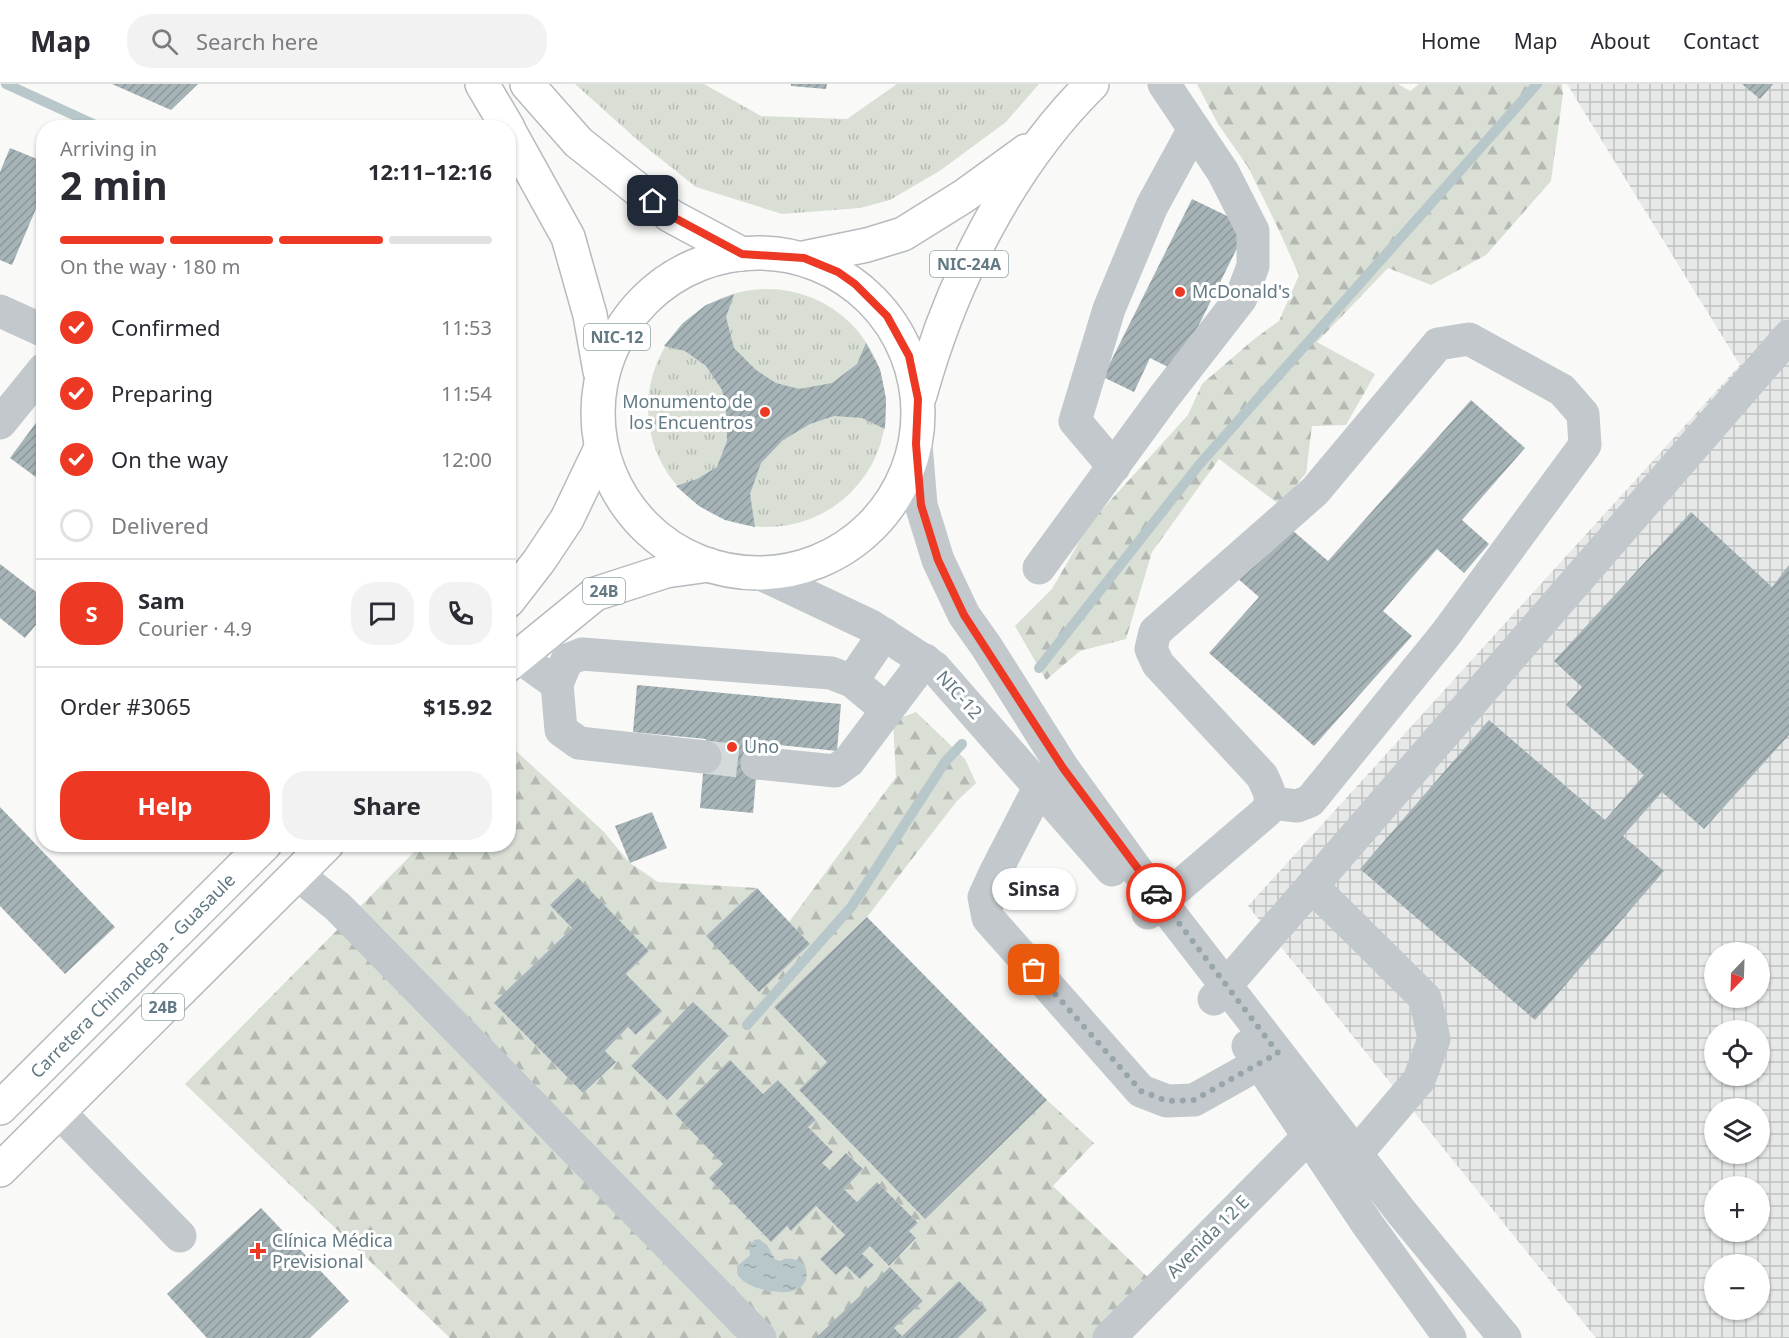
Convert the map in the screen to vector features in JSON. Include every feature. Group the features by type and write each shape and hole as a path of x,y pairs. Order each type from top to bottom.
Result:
{"highway":[{"name":"NIC-12","path":"482,84 503,120"},
{"name":"NIC-12","path":"527,84 578,142 671,216 742,254"},
{"name":"NIC-24A","path":"918,399 934,344 981,236 1042,140 1087,86"},
{"name":"NIC-24A","path":"804,258 867,245 903,234 964,196 1042,140"},
{"name":"NIC-12","path":"516,143 568,237 590,315 600,371 601,448 619,492 650,531 709,565 765,576 798,573 831,555 870,528 899,489 916,444 918,399 909,356 887,316 838,272 804,258 742,254 674,274 635,307 600,371"},
{"path":"516,591 567,519 601,448"},
{"name":"24B","path":"516,658 595,594 666,571 709,565"},
{"name":"Carretera Chinandega - Guasaule","path":"0,1108 257,852"},
{"name":"24B","path":"0,1170 319,852"}],"street":[{"path":"1039,568 1164,397 1241,298 1253,266 1253,231 1223,172 1164,84"},
{"path":"1114,467 1075,421 1109,309 1152,206 1194,129"},
{"path":"0,311 36,327"},
{"path":"1155,907 1267,811 1271,803 1271,795 1262,776 1158,664 1151,649 1155,632 1315,491 1438,344 1469,339 1562,390 1583,414 1585,446 1445,635 1310,801 1297,806 1271,803"},
{"path":"1220,992 1786,349"},
{"path":"0,423 36,379"},
{"path":"916,444 921,505 942,569 964,615 1052,777 1220,992 1318,1127 1450,1338"},
{"name":"NIC-12","path":"765,576 884,634 925,660 1052,777"},
{"path":"852,681 884,634"},
{"path":"705,757 579,743 561,730 557,684 567,660 582,654 831,673 852,681 887,710"},
{"path":"757,763 835,771 849,761 925,660"},
{"path":"516,662 557,684"},
{"path":"1052,777 984,897 987,918 1141,1091 1167,1101 1194,1100 1269,1059"},
{"path":"297,874 338,907 760,1338"},
{"path":"1313,887 1425,998 1434,1039 1419,1080 1356,1154"},
{"path":"59,1112 180,1236"},
{"path":"1318,1127 1356,1154 1505,1338"},
{"name":"Avenida 12 E","path":"1109,1338 1318,1127"}],"shaded area":[{"path":"1567,84 1789,84 1789,1338 1596,1338 1248,906 1740,365"}],"green space":[{"path":"575,84 704,84 761,116 847,119 897,84 1039,84 1006,122 941,170 890,200 860,208 782,214 696,187 642,144"},
{"path":"1197,84 1398,84 1410,91 1419,84 1562,84 1563,94 1551,181 1486,255 1431,285 1388,268 1317,342 1375,374 1346,425 1312,426 1306,473 1280,505 1219,459 1152,552 1126,639 1080,651 1046,680 1015,626 1052,589 1090,523 1188,415 1202,384 1279,321 1299,275 1248,167 1218,124"},
{"path":"767,289 790,291 813,298 833,309 851,324 866,342 877,362 884,385 886,408 884,431 877,454 866,474 851,492 833,507 813,518 790,525 767,527 744,525 721,518 701,507 683,492 668,474 657,454 650,431 648,408 650,385 657,362 668,342 683,324 701,309 721,298 744,291"},
{"path":"916,712 965,759 976,783 957,801 867,917 774,1007 827,1062 799,1090 925,1218 1047,1100 1094,1143 1053,1186 1162,1291 1115,1338 958,1338 987,1310 959,1281 902,1336 894,1328 923,1301 890,1268 816,1338 450,1338 185,1084 414,852 516,852 516,751 603,831 630,863 658,882 757,888 706,936 759,991 810,944 789,922 896,777 893,721","holes":["578,879 649,951 626,974 661,1011 637,1035 628,1027 605,1051 615,1062 583,1093 494,1003 572,928","693,1002 729,1037 667,1100 631,1066","730,1061 763,1094 778,1080 816,1120 808,1127 822,1163 830,1170 847,1153 863,1169 844,1189 857,1202 877,1182 918,1223 909,1231 916,1239 889,1266 870,1246 862,1254 874,1265 860,1279 846,1266 836,1275 820,1259 845,1235 816,1206 791,1230 787,1226 770,1241 709,1178 723,1164 675,1114","768,1246 775,1259 804,1283 790,1291 782,1292 756,1287 741,1279 737,1266 750,1255 750,1251"]}],"water":[{"path":"759,1239 768,1246 775,1259 780,1261 793,1259 805,1265 806,1278 801,1287 792,1291 766,1290 754,1287 738,1275 737,1266 750,1255 749,1247 754,1240"}],"building":[{"path":"112,84 198,84 171,110"},
{"path":"791,84 827,84 826,89 791,86"},
{"path":"1742,84 1773,84 1760,99"},
{"path":"10,148 36,159 36,209 12,265 0,260 0,172"},
{"name":"McDonald's","path":"1192,199 1248,226 1176,371 1150,358 1134,392 1103,377"},
{"path":"734,294 726,317 734,348 756,370 776,383 799,389 832,383 857,364 866,343 880,369 886,399 885,429 862,418 834,416 810,424 783,440 761,463 750,494 755,527 725,520 699,506 676,486 697,479 717,467 727,441 726,410 722,390 706,366 685,351 664,346 683,323 706,305"},
{"path":"1471,400 1525,448 1462,520 1489,544 1464,573 1437,549 1383,611 1412,636 1314,746 1209,653 1259,597 1236,577 1284,523 1328,561"},
{"path":"36,423 36,477 10,458"},
{"path":"1691,512 1772,587 1789,565 1789,735 1704,829 1662,792 1623,836 1664,871 1535,1020 1360,869 1489,720 1605,820 1644,775 1566,705 1582,687 1554,661"},
{"path":"0,564 36,592 36,625 25,638 0,618"},
{"name":"Uno","path":"637,685 841,704 837,751 759,743 753,813 700,808 706,739 633,732"},
{"path":"0,807 36,845 36,852 43,852 115,927 65,974 0,906"},
{"path":"652,812 667,848 630,863 615,826"},
{"path":"578,878 649,951 626,974 662,1011 636,1035 628,1027 605,1051 616,1062 583,1093 494,1003 572,928 550,905"},
{"path":"757,888 810,944 759,992 706,936"},
{"path":"867,917 1047,1100 925,1219 799,1090 827,1062 774,1007"},
{"path":"693,1002 729,1036 667,1100 631,1066"},
{"path":"730,1060 763,1094 778,1080 816,1120 808,1127 833,1152 822,1163 830,1170 846,1153 863,1169 844,1189 857,1202 877,1182 918,1223 909,1231 916,1238 889,1266 870,1246 862,1254 874,1265 860,1279 846,1266 836,1275 820,1259 845,1235 816,1206 791,1231 787,1226 771,1242 709,1178 723,1164 675,1114"},
{"name":"Clínica Médica Previsional","path":"261,1208 349,1301 310,1338 207,1338 167,1294"},
{"path":"890,1267 923,1301 894,1328 902,1336 959,1281 987,1310 958,1338 816,1338"}],"waterway":[{"path":"6,84 85,120"},
{"path":"1039,668 1199,465 1537,84"},
{"path":"747,1025 852,906 945,762 962,744"}],"tunnel":[{"path":"705,757 757,763"}],"way so far":[{"path":"1034,970 1141,1091 1167,1101 1194,1100 1278,1053 1156,893"}],"place":[{"name":"McDonald's","path":"1180,292"},
{"name":"Monumento de los Encuentros","path":"765,412"},
{"name":"Uno","path":"732,747"},
{"name":"Sinsa","path":"1034,970"},
{"name":"Clínica Médica Previsional","path":"258,1251"}],"route":[{"path":"653,201 671,216 742,254 804,258 838,272 855,284 887,316 909,356 918,399 916,444 921,505 938,560 964,615 1063,768 1141,876 1156,893"}]}
